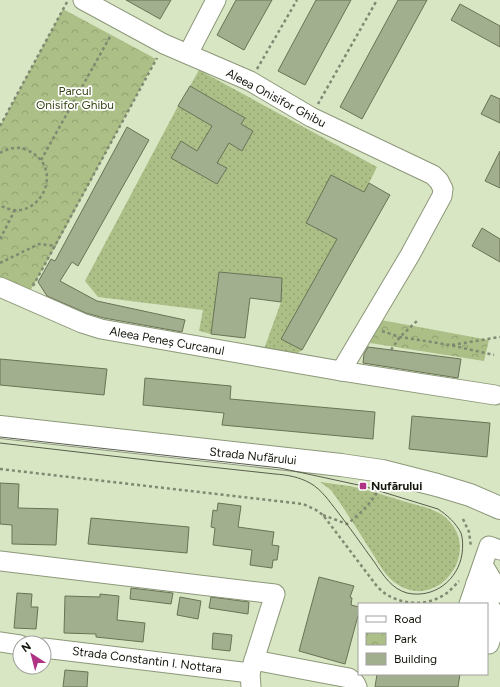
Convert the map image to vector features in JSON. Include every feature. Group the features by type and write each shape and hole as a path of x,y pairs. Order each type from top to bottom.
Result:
{"main road":[{"name":"Strada Nufărului","path":"0,427 341,465 382,471 437,484 470,495 500,508"}],"street":[{"name":"Aleea Onisifor Ghibu","path":"83,0 164,44 250,81 311,116 433,175 439,181 444,189 442,196 425,229 368,327"},
{"path":"188,54 216,0"},
{"name":"Aleea Peneș Curcanul","path":"0,287 82,323 101,329 341,371 496,395"},
{"path":"341,371 368,327"},
{"path":"475,603 470,594 483,565 489,546 500,550"},
{"path":"0,561 275,594 252,673"},
{"path":"483,565 500,593"},
{"path":"0,642 12,644"},
{"name":"Strada Constantin I. Nottara","path":"52,649 252,673 349,678 356,683 357,687"}],"path":[{"path":"0,126 69,0"},
{"path":"250,81 297,0"},
{"path":"311,116 377,0"},
{"path":"41,160 111,35"},
{"path":"26,298 56,246 164,44"},
{"path":"0,153 4,150 14,148 24,149 33,153 41,160 45,168 47,178 46,188 42,197 34,204 25,209 15,210 5,208 0,205"},
{"path":"0,239 15,210"},
{"path":"0,263 39,244 56,246"},
{"path":"391,350 400,337 419,319"},
{"path":"368,327 400,337 450,345 494,355"},
{"path":"450,345 500,337"},
{"path":"0,469 303,504 323,515 347,524 357,517 372,501 378,491"},
{"path":"323,515 376,585 386,594 398,600 411,603"},
{"path":"463,519 469,532 471,549"},
{"path":"420,603 435,600 447,593 470,594"}],"green space":[{"name":"Parcul Onisifor Ghibu","path":"63,9 156,59 56,246 26,298 0,287 0,126"},
{"path":"199,70 377,167 282,339 302,350 294,356 263,352 281,302 282,278 220,272 211,334 199,331 203,310 98,297 85,281 178,106 212,126 197,151 181,142 172,158 217,184 227,168 217,163 229,143 242,151 253,131 241,124 245,118 190,86"},
{"path":"381,320 489,340 484,361 370,343"},
{"path":"320,482 365,490 436,511 441,514 456,530 460,545 458,559 452,572 442,583 430,589 415,591 395,583 382,569 331,490"}],"building":[{"path":"126,0 171,0 160,19"},
{"path":"236,0 272,0 244,50 217,35"},
{"path":"316,0 351,0 305,85 278,71"},
{"path":"398,0 427,0 362,119 340,107"},
{"path":"460,4 500,26 500,47 451,20"},
{"path":"190,86 245,118 241,124 253,131 242,151 229,143 217,163 227,168 217,184 171,158 181,141 197,151 212,126 178,106"},
{"path":"491,95 500,99 500,123 481,114"},
{"path":"127,127 149,140 78,266 72,262 60,281 97,301 185,320 182,332 104,318 86,313 47,296 38,282 51,259 55,261"},
{"path":"500,151 500,188 485,181"},
{"path":"331,175 364,192 369,183 390,195 302,350 281,339 337,239 306,223"},
{"path":"482,228 500,239 500,262 472,246"},
{"path":"219,272 282,278 281,302 250,298 245,338 211,334"},
{"path":"368,347 461,359 458,378 363,363 364,354"},
{"path":"0,359 107,369 104,395 0,385"},
{"path":"145,378 231,386 230,399 375,412 373,439 222,425 224,413 143,405"},
{"path":"412,416 490,423 487,457 409,449"},
{"path":"0,483 19,484 18,508 58,509 56,545 12,544 12,525 0,524"},
{"path":"218,503 241,506 238,527 274,532 272,545 279,546 277,560 273,560 272,568 250,565 252,550 213,545 215,528 211,527 213,510 217,511"},
{"path":"91,518 189,527 187,553 88,544"},
{"path":"319,577 354,586 350,597 352,598 351,605 358,607 358,616 345,664 299,651"},
{"path":"131,588 173,593 171,604 130,599"},
{"path":"17,593 32,594 31,607 38,607 36,629 14,628"},
{"path":"100,594 119,596 117,620 145,623 143,642 96,637 96,634 64,633 65,596 100,597"},
{"path":"180,597 201,601 198,619 177,615"},
{"path":"211,597 249,602 248,614 209,608"},
{"path":"213,633 232,635 230,651 212,649"},
{"path":"65,670 88,672 87,687 63,687"},
{"path":"377,675 460,675 458,687 375,687"}],"tram line":[{"path":"0,437 280,468 363,486 438,509 445,514 457,526 461,533 463,543 460,563 456,572 443,586 426,593 407,593 392,585 385,577 322,492 302,479 280,474 0,443"}],"place":[{"name":"Nufărului","path":"363,486"}]}
